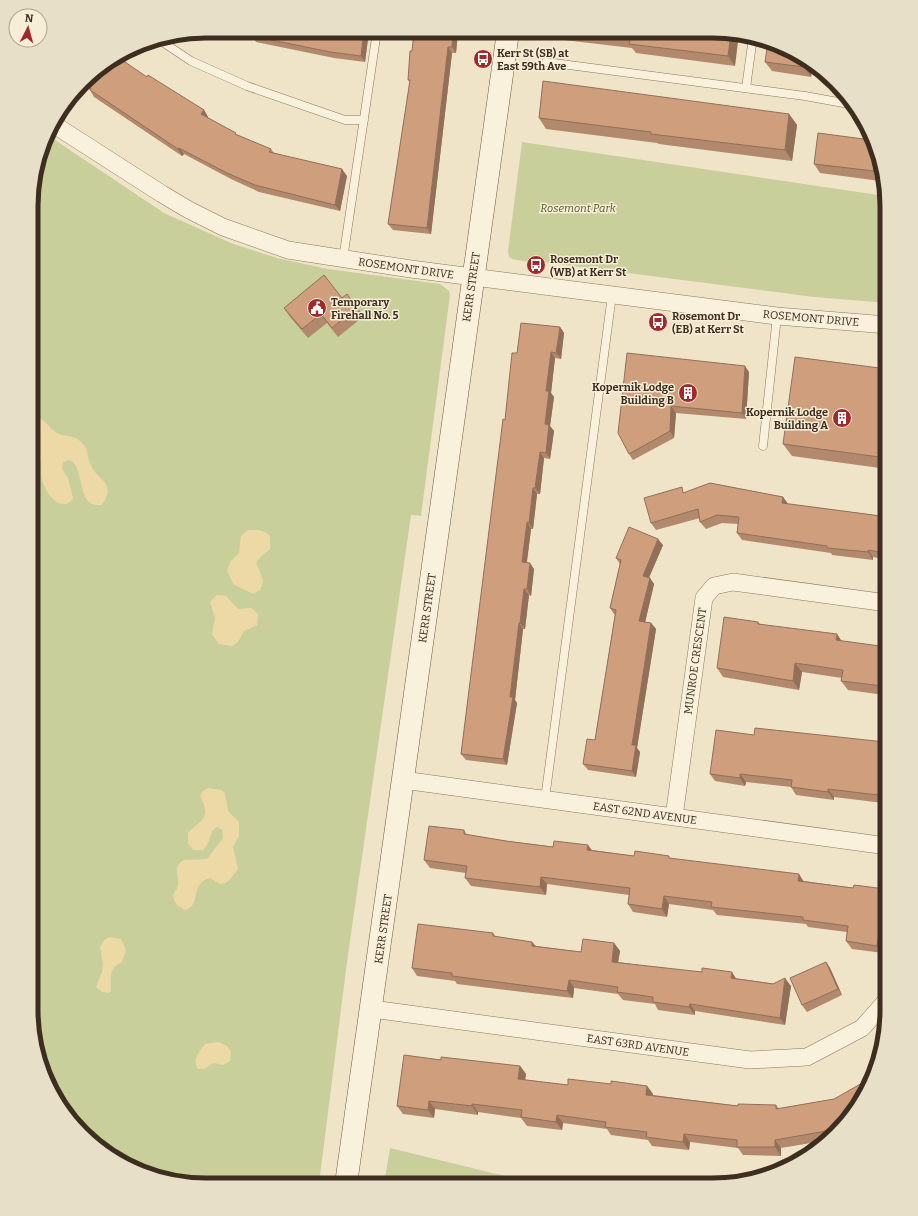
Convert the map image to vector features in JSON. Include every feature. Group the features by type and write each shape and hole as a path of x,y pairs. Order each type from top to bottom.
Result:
{"street":[{"name":"KERR STREET","path":"347,1178 372,1009 507,38"},
{"name":"ROSEMONT DRIVE","path":"58,127 162,194 223,227 288,250 473,277 777,316 880,325"},
{"name":"MUNROE CRESCENT","path":"674,817 704,598 714,586 733,582 880,602"},
{"name":"EAST 62ND AVENUE","path":"403,780 880,845"},
{"name":"EAST 63RD AVENUE","path":"372,1009 750,1060 807,1057 862,1028 880,1008"}],"lane":[{"path":"343,259 376,38"},
{"path":"746,88 752,43"},
{"path":"165,44 191,62 247,86 345,120 364,120"},
{"path":"546,62 805,96 844,103"},
{"path":"545,799 612,294"},
{"path":"763,446 777,316"}],"green space":[{"path":"52,138 164,213 231,243 277,258 328,269 440,284 449,291 450,295 421,516 411,515 347,962 320,1178 195,1178 174,1175 152,1169 132,1161 113,1150 87,1129 66,1103 55,1084 47,1064 41,1042 38,1021 38,195 41,174"},
{"name":"Rosemont Park","path":"522,142 880,195 880,302 814,297 542,262 541,264 512,259 509,257 508,251"},
{"path":"390,1148 513,1178 385,1178"}],"sand":[{"path":"38,419 45,422 57,433 78,439 83,444 87,450 93,469 107,486 108,491 102,505 94,505 88,501 84,495 75,464 70,460 63,462 62,469 68,478 73,498 66,504 59,503 51,497 45,488 41,474 41,461 38,457"},
{"path":"248,530 259,530 270,536 270,549 257,562 263,582 260,590 253,594 233,584 227,570 231,561 239,553 241,536"},
{"path":"217,595 226,596 238,609 252,608 258,614 257,625 244,631 238,642 232,646 219,644 212,634 215,618 210,602"},
{"path":"208,788 221,790 225,793 228,811 239,822 239,836 233,847 238,869 227,882 221,884 210,878 204,881 197,889 193,904 190,908 185,910 177,904 174,897 178,885 178,865 184,860 207,859 223,838 222,830 217,827 214,829 206,847 203,850 193,850 188,843 188,833 204,817 205,809 200,796 203,791"},
{"path":"109,937 121,939 126,950 122,962 112,970 111,991 109,993 102,992 96,987 102,972 103,964 100,947 104,940"},
{"path":"218,1042 227,1046 231,1051 230,1061 223,1065 214,1063 204,1069 198,1069 196,1059 205,1044"}],"building":[{"path":"262,38 363,38 361,56 330,52"},
{"path":"413,38 453,38 452,47 448,47 427,228 388,224 410,80 408,80 410,51 412,51"},
{"path":"615,38 730,39 728,56 629,44 630,40"},
{"path":"767,47 786,55 804,66 804,67 765,62"},
{"path":"123,61 147,77 148,75 204,110 201,114 236,133 235,134 271,149 269,152 342,169 335,205 255,185 227,173 179,148 178,149 90,90 91,88 88,86 113,66"},
{"path":"543,81 789,114 785,150 651,134 651,132 539,118"},
{"path":"818,133 866,139 874,165 874,171 814,164"},
{"path":"324,275 342,298 347,294 357,307 332,328 321,314 302,329 284,308"},
{"path":"521,323 560,327 556,353 551,352 546,391 549,391 545,424 549,425 546,453 540,452 535,488 533,488 529,523 527,522 522,562 530,563 527,589 524,589 519,623 510,697 513,697 503,759 461,754 503,419 505,420 512,353 517,353"},
{"name":"Kopernik Lodge Building B","path":"627,353 745,366 742,413 671,406 670,431 629,454 618,433"},
{"name":"Kopernik Lodge Building A","path":"795,357 880,368 880,457 783,444"},
{"path":"710,483 783,497 782,503 880,516 880,552 827,548 827,546 737,533 739,517 717,515 700,522 698,509 651,523 644,498 682,487 683,493"},
{"path":"629,527 658,539 643,576 650,578 639,621 651,623 632,745 636,745 632,771 583,764 587,739 595,740 616,610 610,608 621,560 616,558"},
{"path":"724,617 758,622 758,624 837,634 836,640 880,646 880,686 841,681 843,670 795,663 793,681 717,668"},
{"path":"755,728 880,741 880,793 878,793 878,795 828,789 828,792 791,787 792,780 740,774 740,778 710,774 716,730 754,735"},
{"path":"429,826 464,830 464,834 506,841 553,847 554,841 588,845 587,850 634,856 635,851 669,856 669,858 799,874 798,881 853,888 854,885 880,888 880,925 877,946 846,941 848,926 803,920 803,917 711,907 712,902 664,896 662,909 628,904 630,888 541,877 540,887 465,878 467,866 424,860"},
{"path":"418,924 493,933 493,936 532,942 532,946 581,952 583,939 614,943 612,962 702,972 702,968 732,972 731,978 773,984 785,978 780,1018 690,1004 689,1007 653,1002 653,997 617,992 618,987 569,980 567,991 452,976 452,973 412,968"},
{"path":"826,962 838,989 802,1005 790,978"},
{"path":"404,1055 441,1060 441,1057 520,1066 518,1079 568,1085 568,1079 611,1084 611,1081 647,1086 646,1095 738,1106 738,1104 776,1105 776,1109 834,1099 864,1082 852,1103 829,1131 775,1140 775,1147 737,1147 737,1140 684,1134 683,1142 646,1137 647,1132 605,1127 606,1122 557,1115 556,1122 521,1117 522,1110 472,1104 472,1106 429,1101 428,1110 397,1106"}],"place":[{"name":"Kerr St (SB) at East 59th Ave","path":"483,59"},
{"name":"Rosemont Dr (WB) at Kerr St","path":"536,265"},
{"name":"Temporary Firehall No. 5","path":"317,308"},
{"name":"Rosemont Dr (EB) at Kerr St","path":"658,322"},
{"name":"Kopernik Lodge Building B","path":"688,393"},
{"name":"Kopernik Lodge Building A","path":"842,418"}]}
